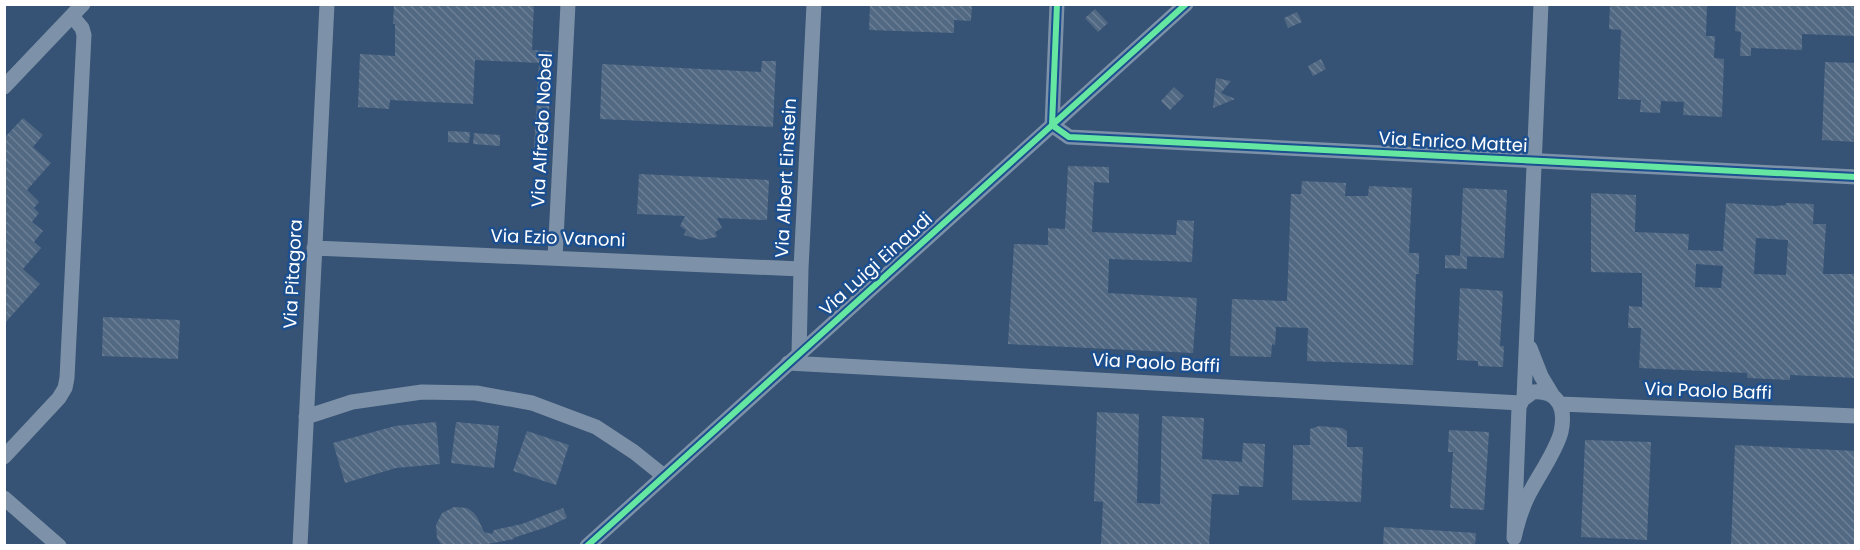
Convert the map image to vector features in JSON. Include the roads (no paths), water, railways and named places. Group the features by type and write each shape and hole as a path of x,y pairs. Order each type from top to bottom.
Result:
{"street":[{"path":"4,87 83,4"},
{"name":"Via Pitagora","path":"300,546 327,4"},
{"name":"Via Alfredo Nobel","path":"555,258 568,4"},
{"name":"Via Albert Einstein","path":"794,358 801,269 814,4"},
{"path":"1052,125 1057,4"},
{"name":"Via Luigi Einaudi","path":"587,546 1186,4"},
{"path":"1513,542 1519,407 1523,400 1541,4"},
{"path":"4,457 59,398 65,388 67,378 84,35 82,28 72,16"},
{"name":"Via Enrico Mattei","path":"1052,125 1069,137 1856,177"},
{"name":"Via Ezio Vanoni","path":"314,248 801,269"},
{"path":"1513,542 1527,498 1561,431 1556,400 1533,360 1526,333"},
{"name":"Via Paolo Baffi","path":"794,358 1523,400 1527,395 1538,392 1556,400 1856,416"},
{"path":"306,417 352,402 422,392 476,393 532,403 596,427 634,452 664,476"},
{"path":"4,498 59,546"}]}
